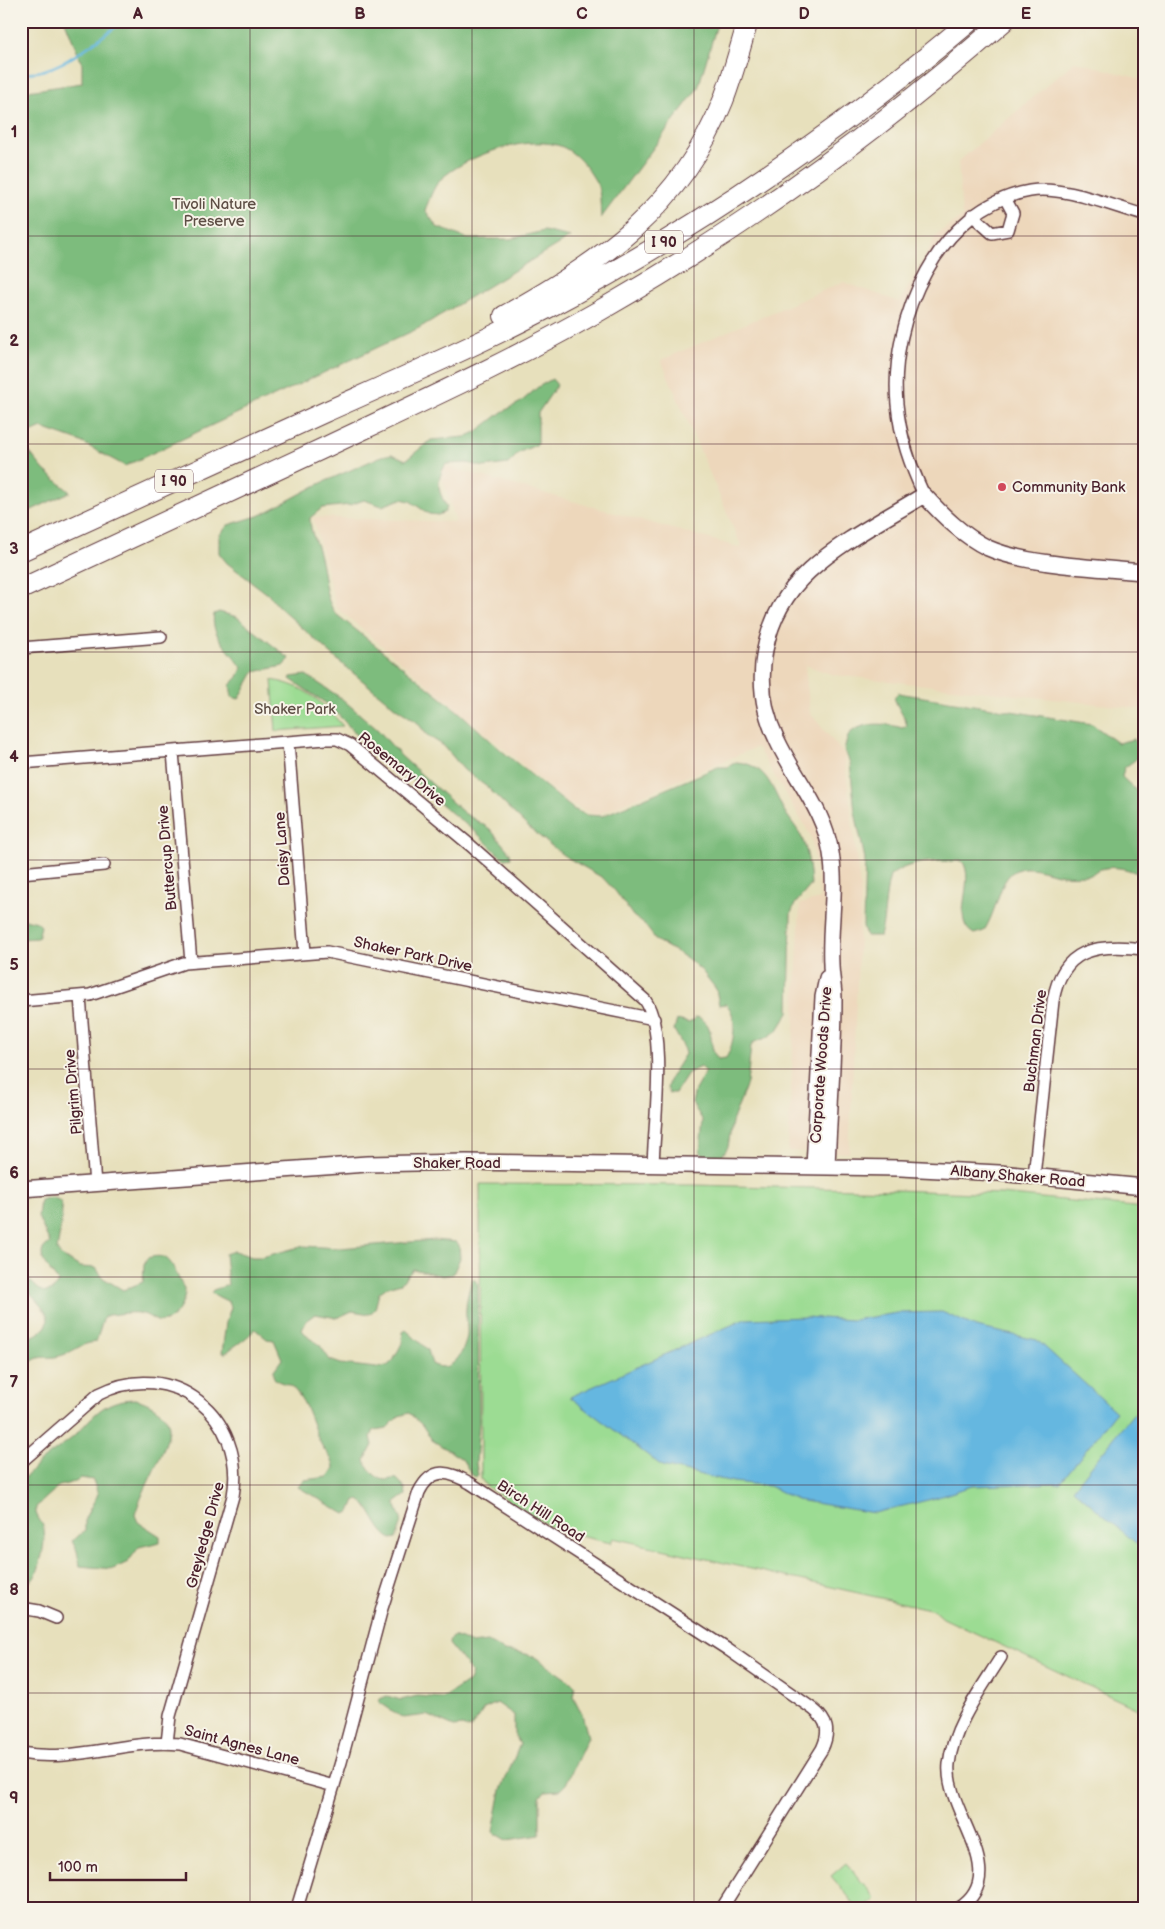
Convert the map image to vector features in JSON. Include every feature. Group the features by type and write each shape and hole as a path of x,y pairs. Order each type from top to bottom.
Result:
{"highway":[{"path":"326,412 546,292 607,252 644,220 676,185 703,144 723,101 748,21"},
{"name":"I 90","path":"21,551 412,374 518,323 586,287 672,237 755,184 826,134 912,69 970,21"},
{"name":"I 90","path":"21,589 426,401 556,334 634,290 718,238 808,178 888,118 1004,21"},
{"path":"888,118 979,54 1020,21"}],"main road":[{"path":"924,495 953,526 990,548 1029,558 1144,572"},
{"name":"Corporate Woods Drive","path":"821,1167 823,997 830,964 833,878 829,842 816,806 778,742 767,716 762,682 764,651 776,616 790,592 803,577 827,557 924,495"},
{"name":"Shaker Road","path":"21,1189 382,1163 504,1162 653,1166 893,1168"},
{"name":"Albany Shaker Road","path":"893,1168 1034,1176 1144,1188"}],"street":[{"path":"924,495 912,469 900,431 896,402 902,338 911,304 922,278 945,243 972,215 1006,198 1029,191 1053,190 1144,216"},
{"path":"972,215 981,226 992,233 1008,230 1013,213 1006,198"},
{"path":"21,648 161,637"},
{"name":"Rosemary Drive","path":"21,763 333,739 353,747 470,845 635,990 648,1004 654,1019"},
{"name":"Daisy Lane","path":"288,742 305,953"},
{"name":"Buttercup Drive","path":"173,752 191,962"},
{"path":"21,873 104,865"},
{"name":"Buchman Drive","path":"1034,1176 1053,1001 1060,976 1074,958 1089,950 1116,946 1144,949"},
{"name":"Shaker Park Drive","path":"21,1001 80,997 170,966 191,962 305,953 341,954 654,1019"},
{"name":"Pilgrim Drive","path":"80,997 95,1184"},
{"path":"653,1166 658,1041 654,1019"},
{"name":"Greyledge Drive","path":"21,1462 99,1394 132,1383 160,1385 186,1393 208,1408 225,1431 235,1469 232,1496 170,1716 167,1743"},
{"name":"Birch Hill Road","path":"297,1908 334,1786 382,1608 419,1492 425,1482 432,1476 451,1474 470,1483 727,1649 807,1704 824,1720 827,1734 822,1749 722,1908"},
{"path":"21,1608 39,1611 56,1618"},
{"path":"977,1906 974,1894 979,1877 980,1862 952,1794 949,1762 954,1742 967,1714 1000,1657"},
{"name":"Saint Agnes Lane","path":"21,1753 71,1756 167,1743 212,1751 334,1786"},
{"path":"959,1908 974,1894"}],"shaded area":[{"path":"1075,61 1144,80 1144,709 834,675 805,665 810,713 844,754 861,895 849,1153 788,1151 800,904 820,899 811,836 757,747 596,815 568,803 336,607 313,517 456,522 438,464 742,548 661,360 843,282 900,302 937,234 962,217 958,162"}],"green space":[{"name":"Tivoli Nature Preserve","path":"65,21 718,21 698,88 601,218 600,196 597,184 581,161 564,147 543,143 528,143 495,150 464,163 440,180 431,194 425,210 437,227 468,239 510,239 544,231 570,237 419,328 125,466 79,441 42,428 21,437 21,92 82,83 82,64"},
{"path":"552,379 557,385 538,413 538,444 520,452 508,464 484,467 467,463 446,464 439,481 440,491 447,507 445,512 438,515 429,514 410,501 401,499 382,506 364,500 350,505 322,508 310,518 311,528 320,557 329,601 336,614 459,712 502,751 573,809 586,815 602,816 718,767 728,767 736,762 754,767 766,777 784,811 799,832 808,860 811,885 795,904 791,913 789,1012 778,1030 766,1038 754,1042 751,1046 747,1083 732,1122 728,1147 720,1159 705,1158 700,1151 703,1121 692,1103 695,1090 706,1071 700,1067 688,1073 675,1093 670,1093 667,1088 670,1078 685,1054 683,1046 674,1030 677,1020 689,1023 697,1017 703,1020 710,1030 713,1048 718,1059 726,1058 731,1046 734,1031 733,1016 726,1004 719,1005 716,989 702,971 687,958 657,941 644,924 633,916 616,892 603,878 563,855 528,827 487,787 464,770 444,746 427,735 417,722 396,708 341,663 278,606 269,595 227,563 219,553 219,536 228,525 261,515 317,485 382,456 392,454 406,460 431,440 465,437 476,432 502,412 521,402 538,387"},
{"path":"21,442 44,470 70,492 21,515"},
{"path":"219,612 237,617 290,659 283,666 254,672 239,699 232,697 230,685 238,677 242,668 218,637 213,622 214,614"},
{"path":"306,675 341,698 378,730 401,756 464,813 490,829 510,853 511,858 505,859 496,852 479,835 428,794 402,769 357,735 330,706 290,679 291,677"},
{"name":"Shaker Park","path":"272,680 294,686 312,696 343,726 276,731"},
{"path":"898,693 1092,724 1118,743 1134,739 1141,751 1135,760 1124,768 1122,777 1144,798 1144,877 1132,871 1117,868 1103,869 1091,875 1063,875 1028,868 1014,871 1007,877 1002,887 984,931 974,934 967,928 964,920 963,910 967,879 966,869 962,861 915,864 890,876 880,936 866,936 863,926 865,859 855,812 850,763 844,749 849,734 861,727 875,724 902,728 907,726 894,697"},
{"path":"21,918 37,922 41,926 38,938 21,939"},
{"path":"480,1184 694,1185 896,1190 1001,1194 1144,1208 1144,1712 943,1618 934,1610 613,1538 611,1543 557,1531 486,1486 481,1479"},
{"path":"51,1197 59,1200 62,1210 57,1250 60,1255 80,1267 96,1268 103,1278 123,1290 143,1282 144,1265 147,1258 165,1258 172,1264 185,1290 185,1296 173,1317 165,1321 162,1322 139,1313 108,1315 104,1317 96,1342 85,1344 56,1357 39,1358 21,1370 21,1339 40,1332 47,1325 48,1320 43,1308 27,1290 26,1283 31,1282 41,1291 47,1292 54,1289 58,1282 42,1257 44,1248 50,1243 38,1217 40,1200"},
{"path":"434,1240 456,1242 459,1245 460,1258 453,1274 443,1276 413,1269 401,1283 387,1287 379,1293 375,1309 370,1314 352,1311 337,1318 315,1314 307,1320 302,1330 309,1338 319,1344 330,1360 341,1364 376,1368 387,1366 393,1361 402,1343 403,1332 406,1330 428,1350 432,1364 444,1367 454,1362 462,1352 467,1336 466,1302 471,1282 473,1279 478,1283 479,1422 476,1463 478,1476 472,1475 462,1459 432,1440 422,1425 409,1413 399,1416 387,1428 374,1430 371,1437 373,1445 365,1460 368,1466 378,1478 385,1480 397,1479 405,1488 406,1495 395,1503 401,1523 396,1538 392,1539 381,1530 365,1504 360,1501 355,1500 350,1512 345,1514 298,1487 304,1480 328,1477 334,1468 333,1461 321,1444 299,1395 292,1387 274,1378 274,1370 282,1359 274,1340 267,1339 255,1329 226,1353 222,1353 226,1322 231,1307 229,1302 211,1293 213,1290 228,1285 225,1254 234,1251 252,1257 262,1257 303,1246 340,1248"},
{"path":"135,1399 151,1405 161,1413 165,1417 169,1428 165,1446 135,1515 138,1522 160,1536 160,1542 139,1547 128,1562 113,1569 80,1566 77,1551 72,1541 85,1531 85,1518 98,1494 93,1480 81,1478 59,1486 36,1507 37,1516 44,1529 42,1557 37,1572 31,1581 21,1578 21,1479 72,1438 106,1406 123,1400"},
{"path":"454,1636 472,1644 488,1642 504,1651 535,1657 575,1685 573,1696 582,1714 588,1737 566,1784 560,1790 545,1791 540,1797 540,1835 507,1840 493,1832 501,1790 520,1744 514,1734 514,1715 497,1703 484,1709 470,1729 462,1726 454,1727 427,1715 403,1718 379,1702 380,1699 387,1696 401,1700 417,1696 443,1698 469,1681 472,1673 449,1644 450,1639"},
{"path":"846,1863 876,1899 865,1908 858,1908 831,1876"}],"water":[{"path":"942,1312 976,1327 1037,1340 1116,1412 1060,1483 972,1486 932,1499 874,1513 797,1500 769,1486 733,1482 662,1466 570,1397 745,1319 805,1317 853,1320 897,1313"},
{"path":"1133,1414 1144,1417 1144,1550 1073,1489"}],"waterway":[{"path":"21,74 36,72 64,62 125,21"}],"place":[{"name":"Community Bank","path":"1002,487"}]}
